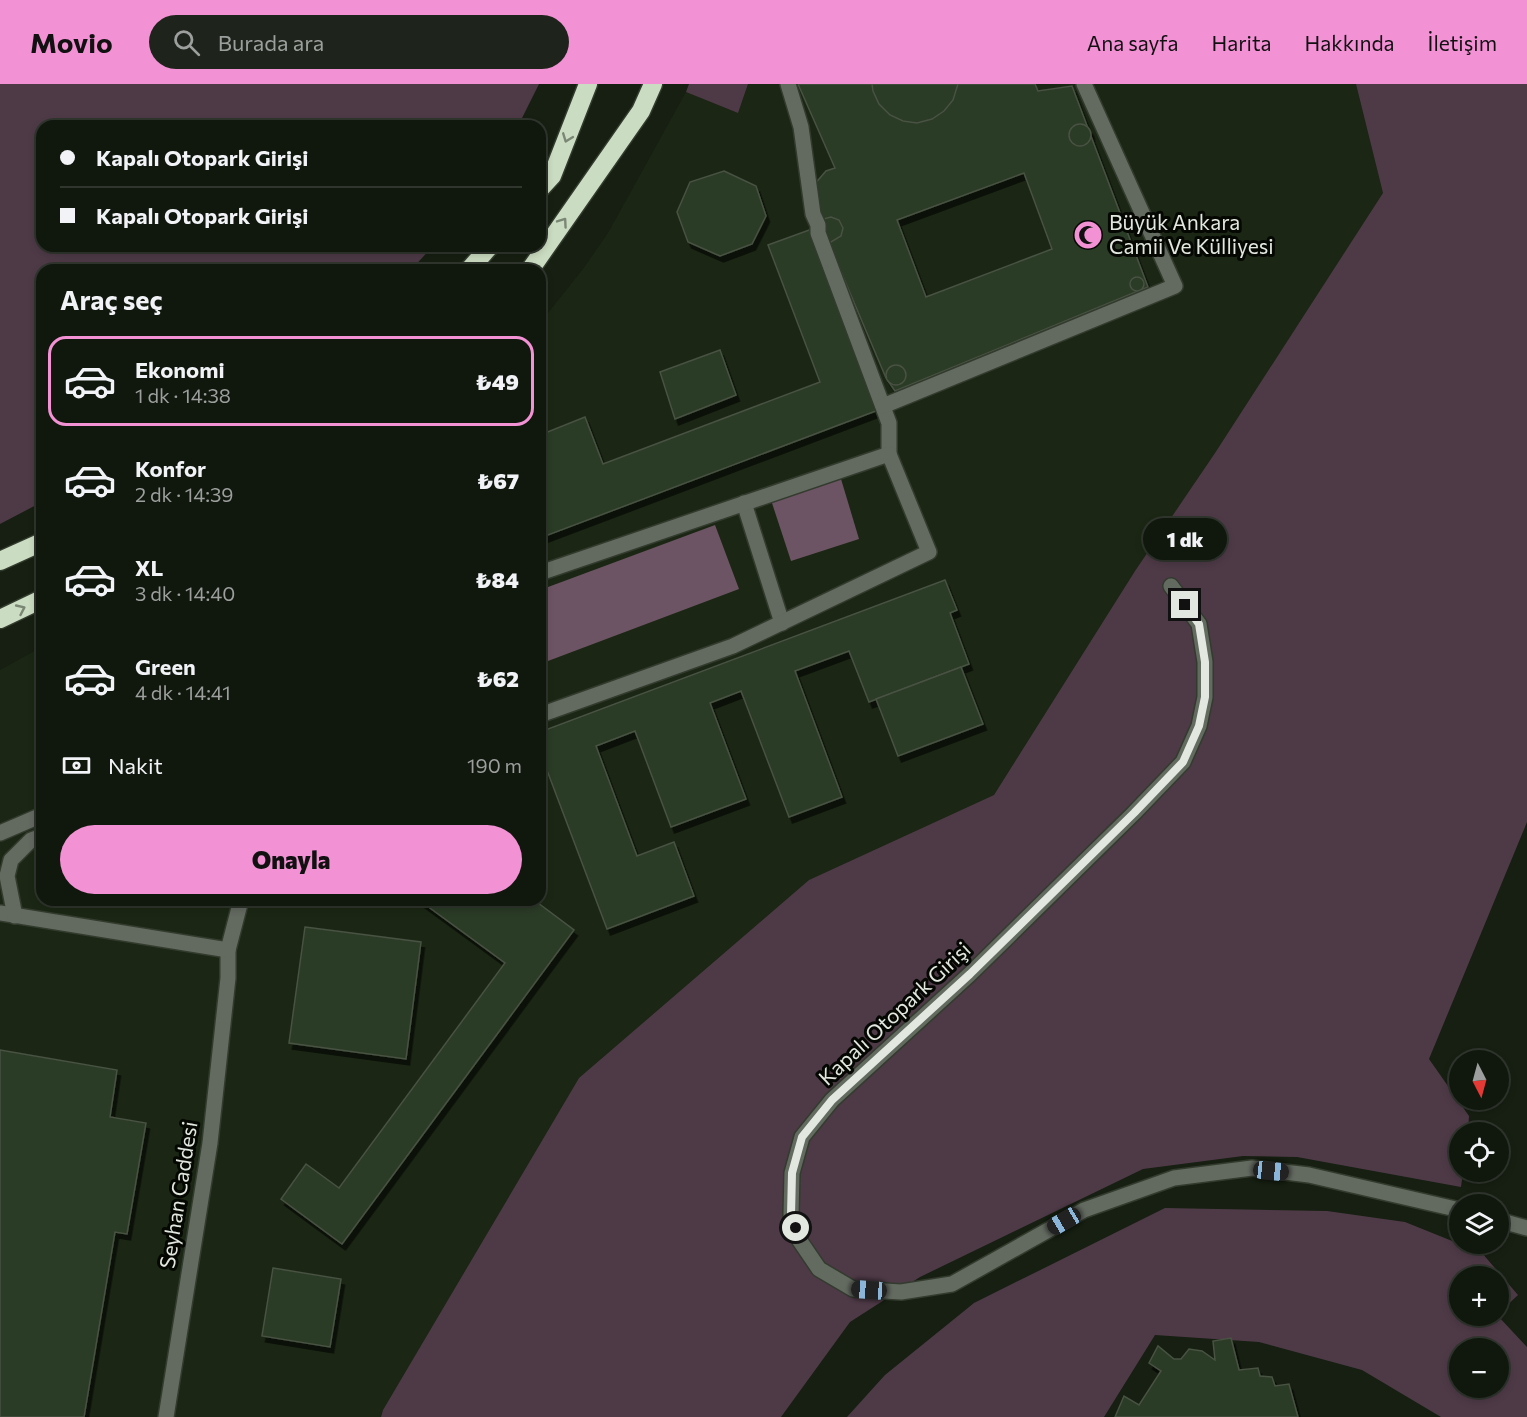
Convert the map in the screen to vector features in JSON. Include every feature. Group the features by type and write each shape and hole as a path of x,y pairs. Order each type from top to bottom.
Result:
{"highway":[{"path":"546,182 552,176 588,84"},
{"path":"546,247 641,111 653,84"},
{"path":"474,264 485,252"},
{"path":"0,561 36,545"},
{"path":"0,619 36,602"}],"street":[{"path":"546,713 733,646 929,552 889,454 889,423 818,233 818,225 813,214 801,127 788,84"},
{"path":"883,406 1175,286 1084,84"},
{"path":"546,571 889,454"},
{"path":"744,503 782,623"},
{"name":"Kapalı Otopark Girişi","path":"1171,586 1199,624 1205,662 1205,697 1199,726 1183,762 970,974 832,1100 802,1137 792,1173 791,1215 800,1241 819,1269 853,1289 901,1292 952,1284 1084,1210 1174,1178 1252,1168 1309,1175 1449,1207"},
{"path":"0,833 36,818"},
{"path":"36,838 10,860 7,876 7,914 228,950"},
{"name":"Seyhan Caddesi","path":"166,1417 210,1143 228,978 228,950 239,906"},
{"path":"1509,1223 1527,1228"}],"shaded area":[{"path":"0,84 539,84 521,120 36,120 36,252 428,252 416,264 36,264 36,505 0,524"},
{"path":"689,84 748,84 738,113 686,92"},
{"path":"748,84 1356,84 1383,193 1215,453 1135,571 994,795 809,880 579,1078 383,1410 381,1417 0,1417 0,670 36,650 36,906 546,906 546,315 608,233 686,92 738,113"},
{"path":"1356,84 1527,84 1527,822 1429,1059 1449,1088 1449,1110 1465,1110 1469,1116 1469,1122 1449,1122 1449,1182 1462,1182 1461,1187 1297,1157 1243,1156 1143,1169 920,1277 850,1322 781,1417 381,1417 383,1410 579,1078 809,880 994,795 1135,571 1215,453 1383,193"},
{"path":"841,479 859,539 791,561 771,500"},
{"path":"715,525 739,589 546,662 546,588"},
{"path":"1165,1208 1327,1211 1405,1222 1449,1240 1449,1254 1483,1254 1493,1266 1449,1266 1449,1326 1507,1326 1527,1347 1527,1417 1441,1417 1362,1370 1259,1342 1155,1335 1104,1417 847,1417 885,1375 974,1303"},
{"path":"1509,1284 1518,1295 1509,1304"}],"building":[{"name":"Büyük Ankara Camii Ve Külliyesi","path":"798,84 1035,84 1038,91 1072,86 1148,287 895,391 886,378 820,222 813,186 826,171 835,168","holes":["1024,173 1052,249 926,297 897,220"]},
{"path":"872,84 958,84 953,100 944,111 932,119 917,123 903,121 890,115 879,104"},
{"path":"1080,124 1088,127 1091,135 1088,143 1080,146 1072,143 1069,135 1072,127"},
{"path":"724,171 756,186 766,216 752,244 720,256 688,242 677,212 690,182"},
{"path":"831,217 839,220 843,228 841,236 831,242 826,242 823,219"},
{"path":"812,229 881,409 546,536 546,433 585,417 603,464 820,382 768,245"},
{"path":"1134,277 1140,277 1144,284 1140,291 1134,291 1130,287 1130,281"},
{"path":"720,350 736,395 675,419 660,372"},
{"path":"892,365 900,365 906,371 906,379 900,385 892,385 886,379 886,371"},
{"path":"945,580 957,610 950,613 969,664 869,702 849,651 795,671 842,797 789,817 741,691 710,703 746,799 671,827 635,731 596,746 637,856 674,842 694,896 607,929 546,768 546,730"},
{"path":"961,667 983,724 898,756 876,699"},
{"path":"427,906 542,906 574,930 342,1244 281,1199 306,1164 339,1188 505,963"},
{"path":"305,927 421,942 406,1059 289,1043"},
{"path":"0,1050 117,1070 110,1117 146,1123 127,1234 115,1232 84,1417 0,1417"},
{"path":"273,1268 341,1279 330,1347 262,1336"},
{"path":"1231,1338 1239,1370 1258,1368 1260,1376 1272,1377 1275,1386 1289,1384 1298,1417 1115,1417 1124,1396 1139,1405 1161,1371 1149,1363 1158,1346 1174,1359 1181,1359 1189,1349 1202,1351 1215,1360 1213,1341"}],"place":[{"name":"Büyük Ankara Camii Ve Külliyesi","path":"1088,235"}],"route":[{"path":"796,1228 791,1215 792,1173 802,1137 832,1100 970,974 1183,762 1199,726 1205,697 1205,662 1199,624 1185,605"}]}
